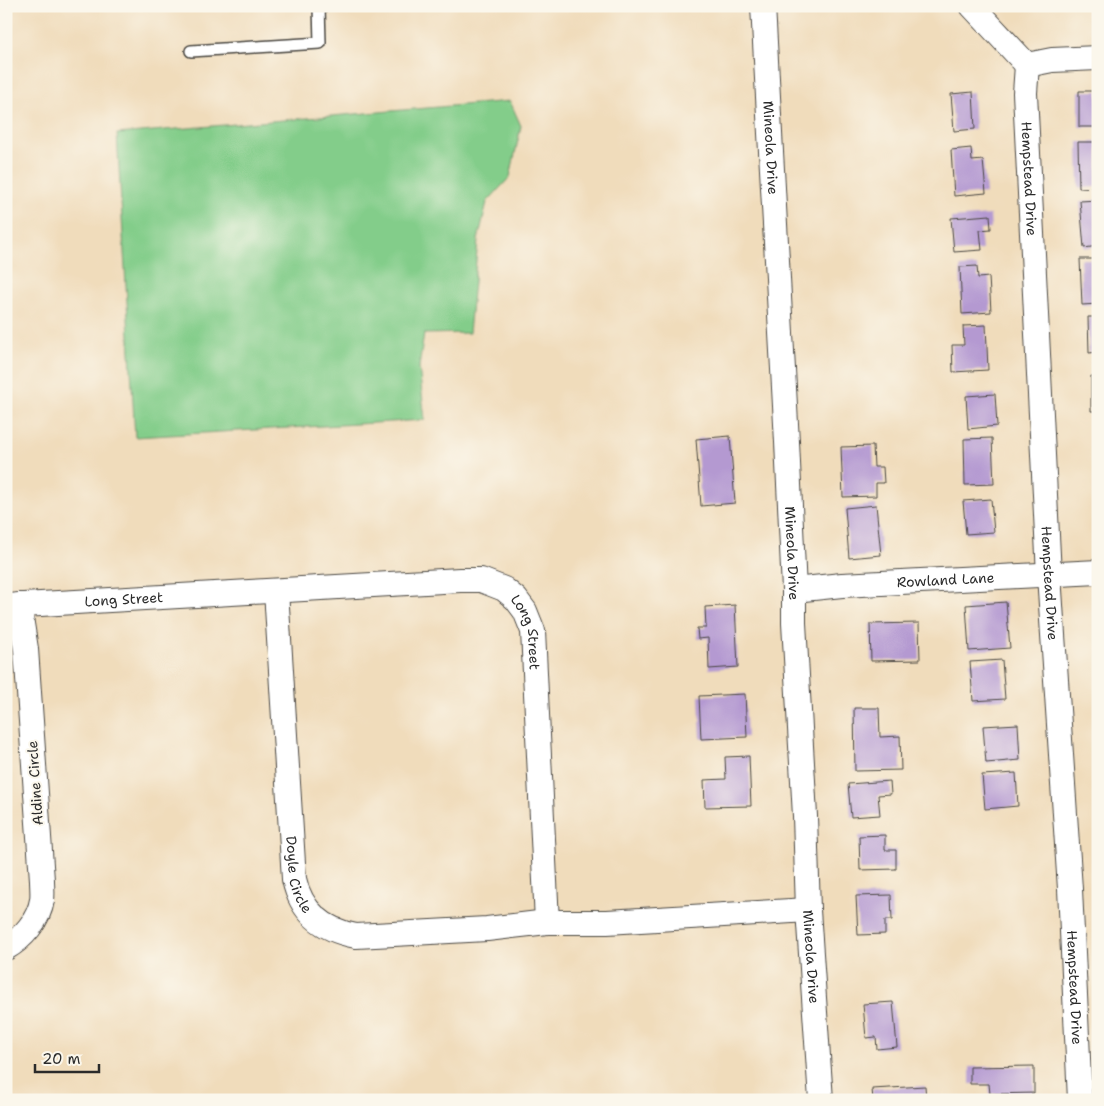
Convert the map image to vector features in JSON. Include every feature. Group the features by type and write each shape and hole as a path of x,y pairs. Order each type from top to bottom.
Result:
{"street":[{"name":"Mineola Drive","path":"763,6 794,590 794,623 806,816 808,910 820,1100"},
{"path":"972,6 1027,65 1052,60 1098,58"},
{"name":"Hempstead Drive","path":"1027,65 1025,92 1049,575 1070,889 1080,1100"},
{"name":"Rowland Lane","path":"794,590 842,585 1098,572"},
{"name":"Long Street","path":"13,606 460,580 481,580 504,590 516,599 525,611 534,631 547,922"},
{"name":"Doyle Circle","path":"276,591 294,879 296,889 314,917 340,933 356,936 487,929 547,922"},
{"name":"Aldine Circle","path":"6,948 18,942 33,923 42,902 26,649 13,606"},
{"path":"547,922 607,922 808,910"}],"lane":[{"path":"190,50 320,43 319,6"}],"green space":[{"path":"510,101 521,126 510,177 487,202 478,240 469,333 424,334 419,367 425,420 135,437 117,134"}],"building":[{"path":"1079,91 1098,91 1098,127 1079,127"},
{"path":"973,92 975,129 954,131 951,94"},
{"path":"1078,142 1098,142 1098,187 1079,188"},
{"path":"971,148 972,161 983,160 986,193 954,196 951,150"},
{"path":"1098,200 1098,246 1084,248 1080,201"},
{"path":"990,215 991,229 980,230 982,250 954,252 951,218"},
{"path":"1080,259 1098,259 1098,304 1082,305"},
{"path":"977,266 978,278 989,277 991,312 962,314 960,267"},
{"path":"1088,317 1098,317 1098,352 1089,353"},
{"path":"986,325 988,370 953,372 952,345 964,345 963,326"},
{"path":"1091,376 1098,376 1098,411 1091,411"},
{"path":"995,394 997,426 968,429 966,396"},
{"path":"1094,434 1098,434 1098,473 1096,473"},
{"path":"730,436 735,503 701,506 696,439"},
{"path":"992,438 994,484 965,485 964,439"},
{"path":"873,446 874,467 883,467 884,483 876,483 876,496 843,497 841,447"},
{"path":"991,499 994,532 966,534 963,501"},
{"path":"876,505 881,555 849,558 845,508"},
{"path":"1006,602 1010,648 969,651 966,605"},
{"path":"735,605 738,667 709,669 708,638 698,639 697,628 706,628 705,607"},
{"path":"919,623 920,660 871,661 870,624"},
{"path":"1002,660 1005,699 973,701 970,662"},
{"path":"745,694 747,737 701,739 699,696"},
{"path":"854,708 879,708 880,737 900,736 901,770 855,771"},
{"path":"1018,724 1020,760 986,763 983,726"},
{"path":"749,756 751,806 705,807 704,780 726,779 725,757"},
{"path":"1016,773 1018,806 985,809 982,775"},
{"path":"890,781 891,794 878,795 880,815 851,817 848,784"},
{"path":"885,835 885,850 896,850 896,869 860,870 859,836"},
{"path":"891,895 892,920 885,920 885,934 858,935 856,896"},
{"path":"893,1002 897,1047 877,1049 876,1037 866,1038 863,1004"},
{"path":"1034,1066 1034,1093 990,1094 989,1084 970,1084 970,1067"},
{"path":"925,1086 926,1100 873,1100 872,1089"}]}
